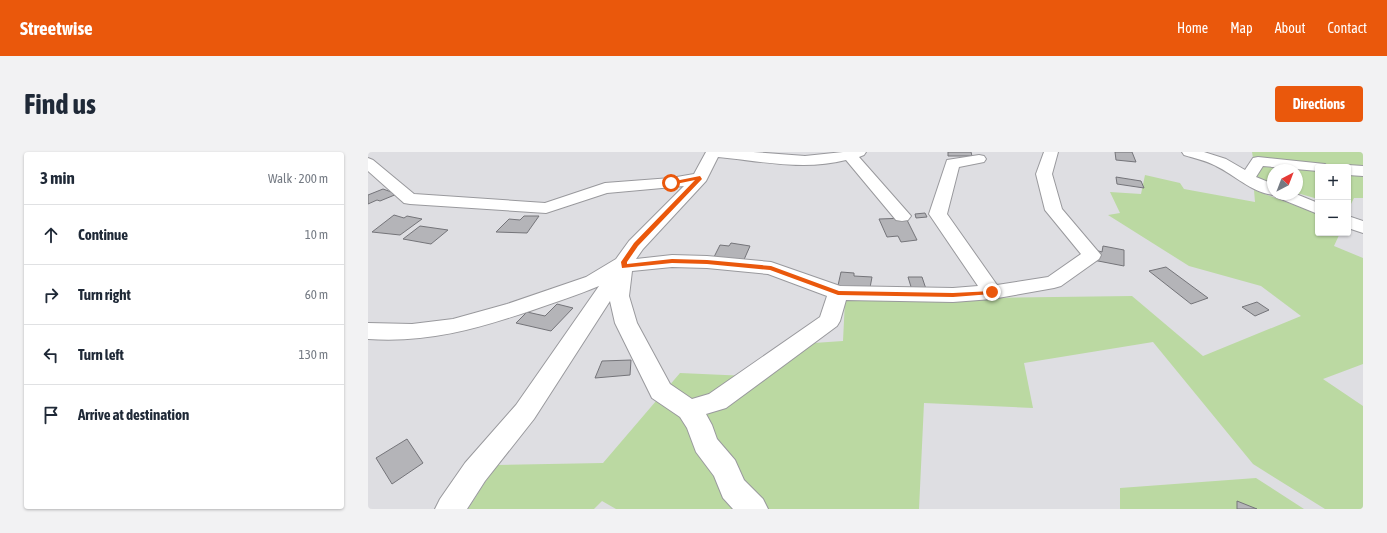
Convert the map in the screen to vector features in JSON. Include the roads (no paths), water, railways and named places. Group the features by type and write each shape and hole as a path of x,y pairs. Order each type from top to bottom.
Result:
{"street":[{"path":"450,509 475,472 525,412 568,345 636,245 700,178 713,152 774,159 811,161 854,154 902,216"},
{"path":"368,331 392,334 439,330 490,317 568,291 602,277 624,264 672,261 707,262 771,268 838,293 953,295 992,292 1054,282 1092,255 1054,210 1044,174 1051,152"},
{"path":"1189,152 1215,157"},
{"path":"1202,152 1215,157 1249,180 1267,188"},
{"path":"979,159 952,163 938,214 992,292"},
{"path":"1248,178 1258,161 1315,167"},
{"path":"368,163 410,199 546,208 605,188 671,183 700,178"},
{"path":"1351,170 1363,171"},
{"path":"1296,200 1315,208"},
{"path":"1351,222 1363,228"},
{"path":"624,264 619,296 626,323 661,391 689,410 699,425 705,444 725,469 733,489 753,509"},
{"path":"689,410 717,401 829,321 838,293"}]}
